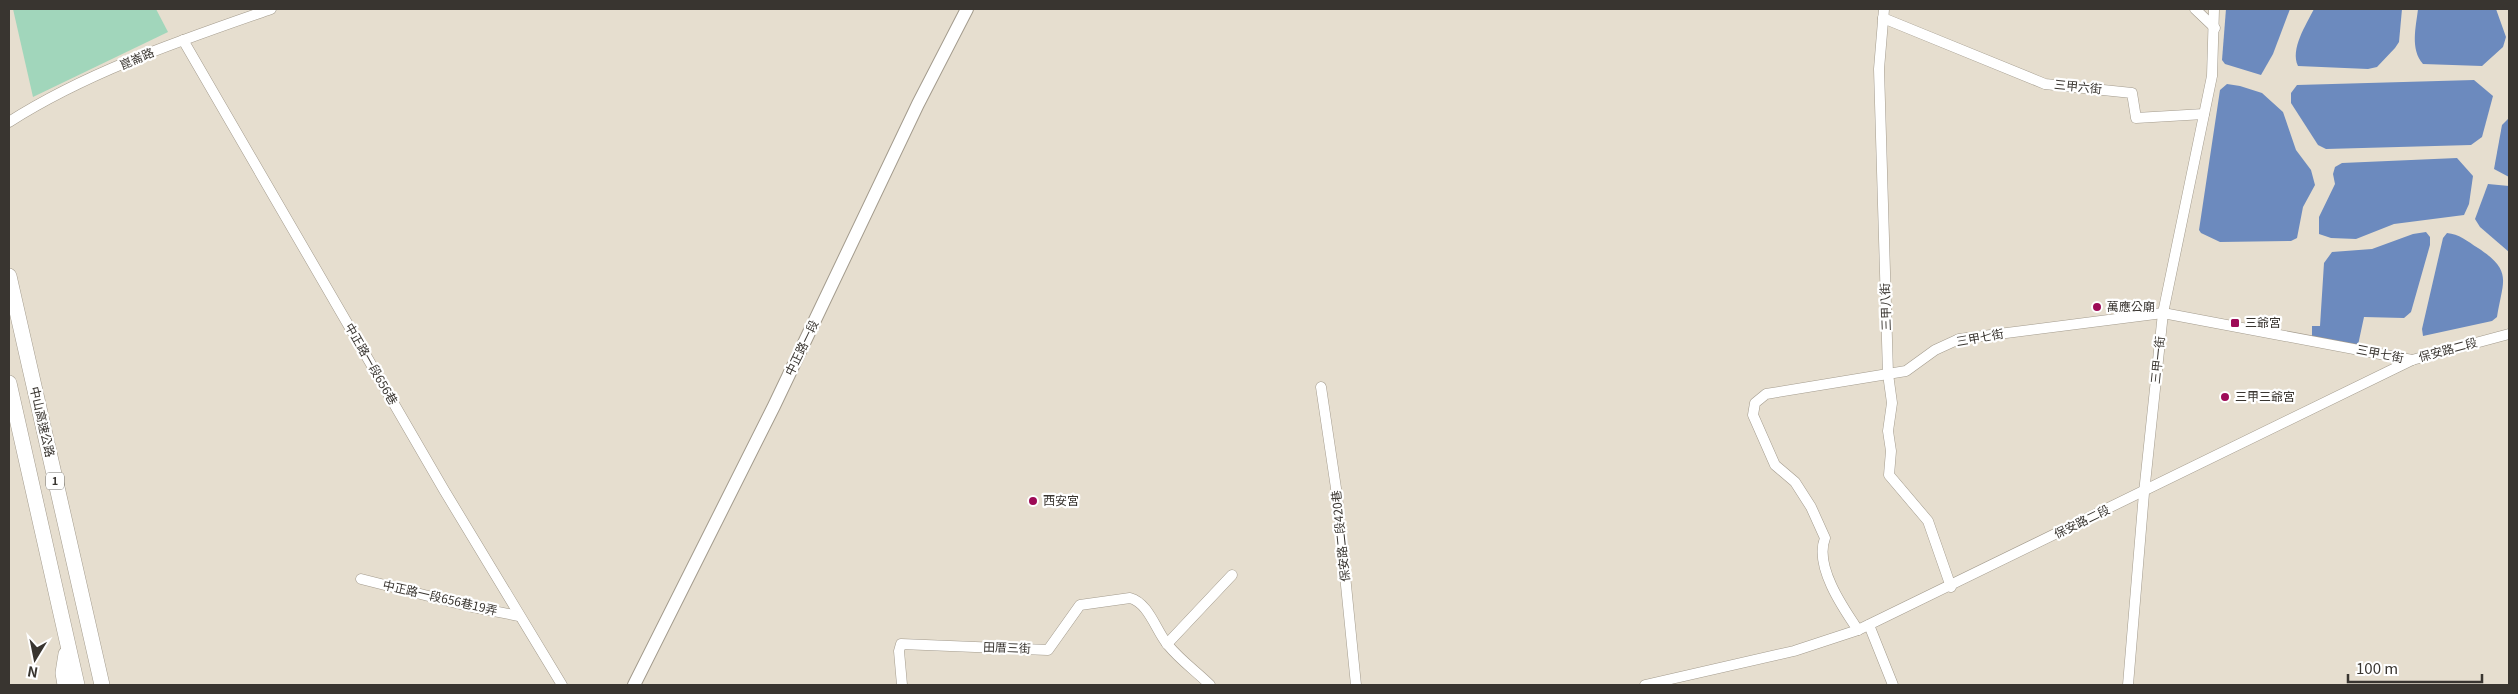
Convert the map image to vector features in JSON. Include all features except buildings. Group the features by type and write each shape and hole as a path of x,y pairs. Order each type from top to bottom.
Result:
{"highway":[{"name":"中山高速公路","path":"9,276 102,685"},
{"name":"中山高速公路","path":"9,383 77,685"},
{"path":"65,685 63,673 68,645"}],"main road":[{"name":"中正路一段","path":"634,685 774,406 918,104 967,9"}],"street":[{"name":"崑崙路","path":"9,122 52,95 183,40 272,9"},
{"path":"2195,9 2215,28"},
{"name":"三甲一街","path":"2128,685 2144,493 2163,313 2212,76 2215,28 2214,9"},
{"name":"三甲六街","path":"1884,14 2046,84 2132,93 2136,118 2204,114"},
{"name":"三甲八街","path":"1884,14 1879,69 1888,374 1892,403 1888,431 1891,451 1889,475 1928,521 1951,587"},
{"name":"中正路一段656巷","path":"183,40 562,685"},
{"name":"三甲七街","path":"1858,630 1826,575 1822,544 1825,538 1811,507 1795,482 1775,465 1753,415 1755,404 1766,394 1906,371 1935,350 1959,339 2163,313 2412,360"},
{"name":"保安路二段","path":"1645,685 1794,651 1858,630 2144,493 2412,360 2509,334"},
{"name":"保安路二段420巷","path":"1321,388 1337,495 1356,685"},
{"path":"1167,644 1232,575"},
{"name":"中正路一段656巷19弄","path":"361,579 468,606 520,616"},
{"name":"田厝三街","path":"902,685 899,651 901,644 1048,650 1080,605 1130,598 1137,600 1144,607 1167,644 1210,685"},
{"path":"1870,625 1893,685"}],"green space":[{"path":"13,9 156,9 168,32 33,97"}],"water":[{"path":"2226,9 2290,9 2273,54 2261,75 2225,64 2222,60"},
{"path":"2314,9 2402,9 2399,42 2377,67 2368,69 2298,66 2296,59 2297,45"},
{"path":"2418,9 2496,9 2506,37 2503,47 2482,66 2423,64 2416,52 2415,45"},
{"path":"2474,80 2493,96 2482,137 2471,145 2326,149 2318,145 2291,103 2291,93 2297,85"},
{"path":"2227,84 2262,93 2283,112 2296,150 2311,170 2315,185 2303,207 2297,238 2291,241 2220,242 2201,233 2199,230 2220,90"},
{"path":"2509,118 2509,177 2494,169 2502,125"},
{"path":"2457,158 2473,176 2469,204 2464,215 2394,224 2356,239 2331,238 2319,234 2319,217 2335,184 2333,174 2335,167 2342,163"},
{"path":"2488,184 2509,186 2509,252 2480,227 2475,219"},
{"path":"2426,232 2430,237 2430,245 2411,312 2404,318 2364,317 2358,345 2312,339 2312,326 2320,326 2324,263 2332,252 2372,249 2413,234"},
{"path":"2447,233 2467,240 2497,263 2503,277 2503,285 2497,317 2492,321 2423,336 2422,329 2443,238"}],"place":[{"name":"萬應公廟","path":"2097,307"},
{"name":"三爺宮","path":"2235,323"},
{"name":"三甲三爺宮","path":"2225,397"},
{"name":"西安宮","path":"1033,501"}]}
